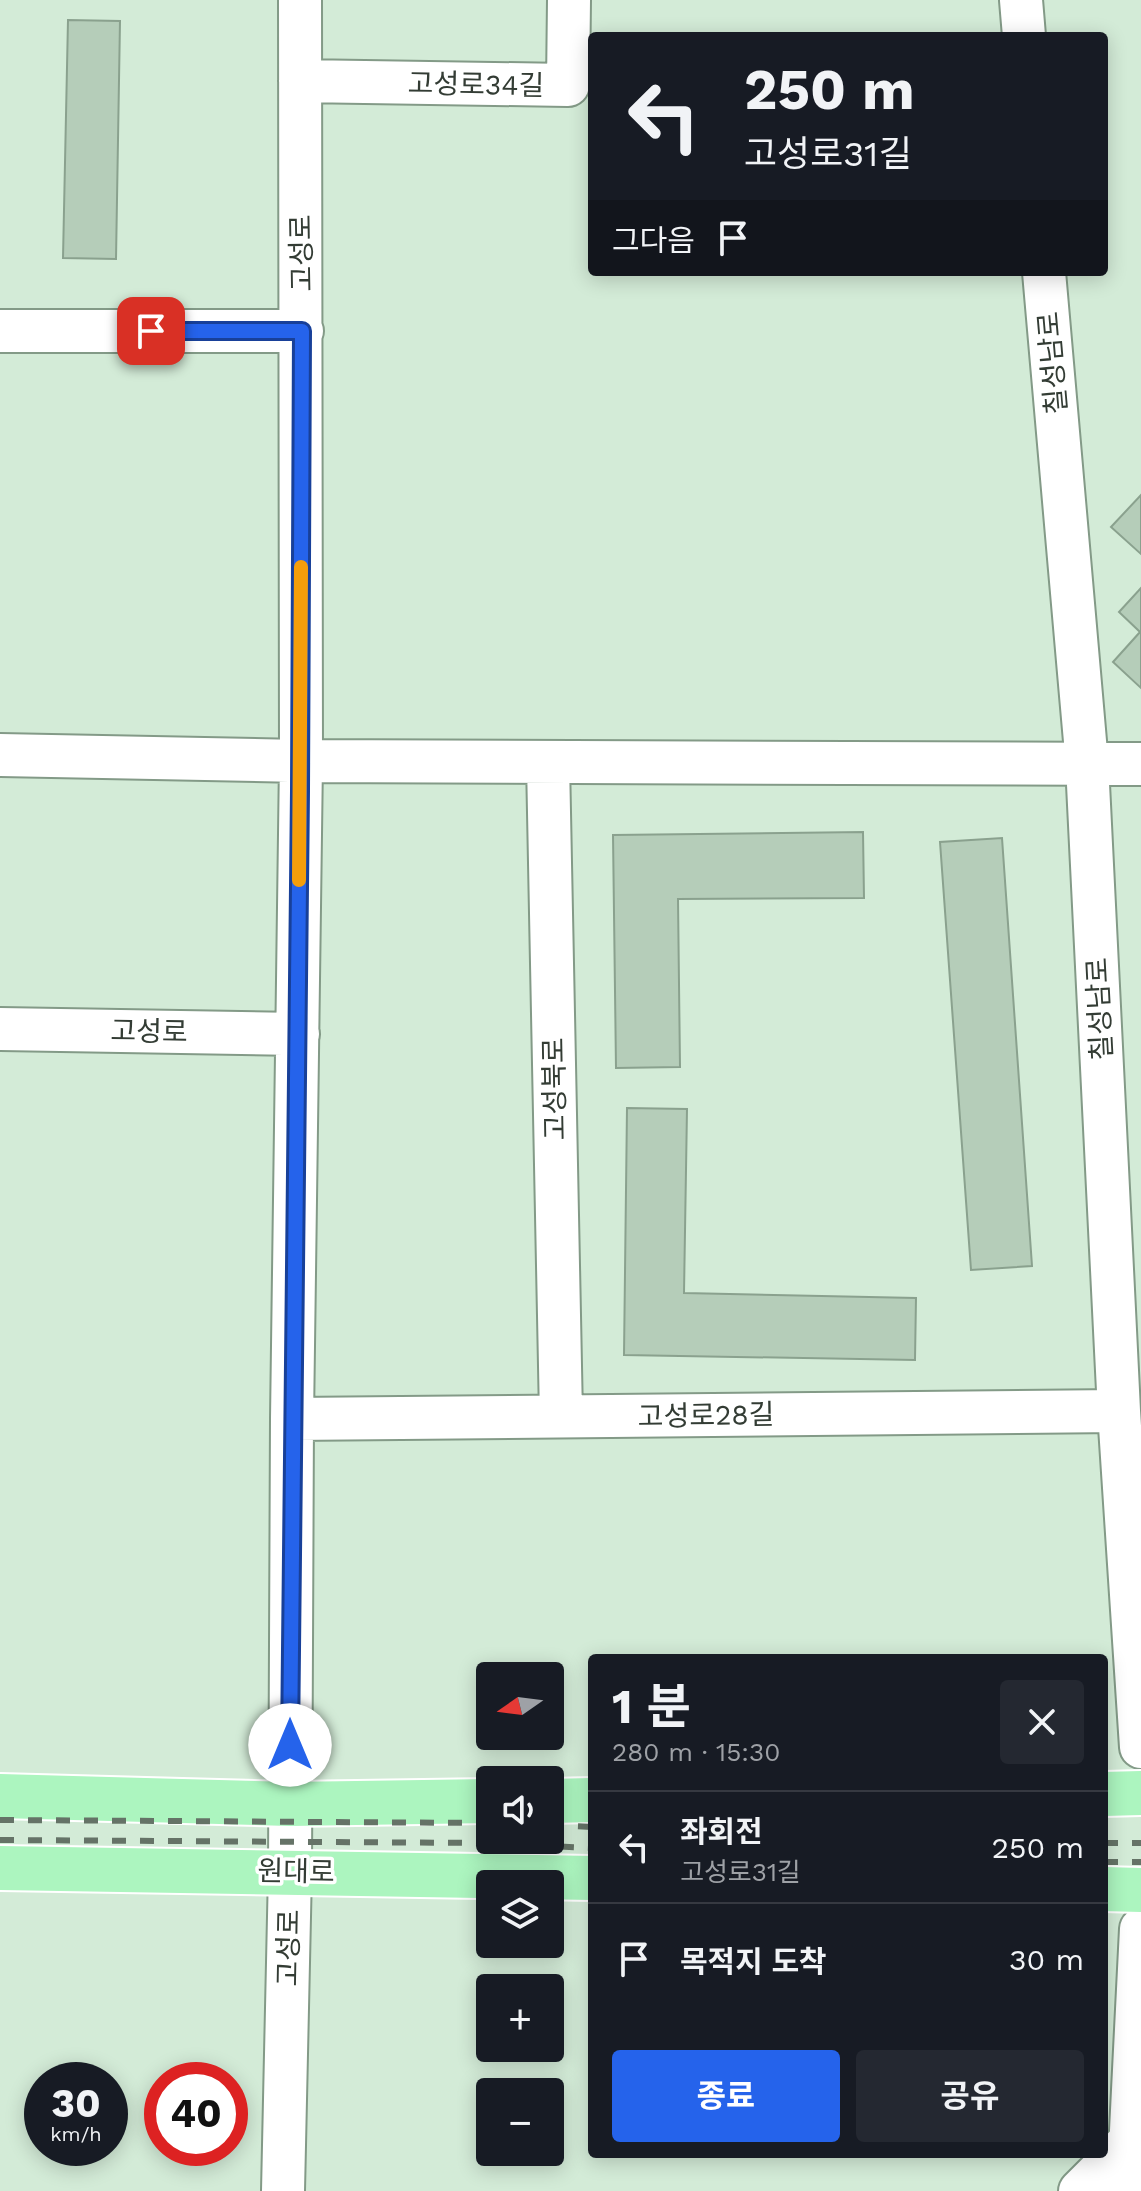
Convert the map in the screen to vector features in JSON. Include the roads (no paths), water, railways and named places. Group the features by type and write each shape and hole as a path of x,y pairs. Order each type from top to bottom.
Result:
{"main road":[{"path":"1108,1794 1141,1793"},
{"path":"0,1796 290,1804 476,1801"},
{"path":"564,1801 588,1800"},
{"name":"원대로","path":"0,1868 588,1878"},
{"path":"1108,1889 1141,1890"}],"street":[{"name":"고성로","path":"283,2191 290,1871 292,1419 301,761 300,0"},
{"name":"고성로34길","path":"300,81 580,85 569,0"},
{"path":"1021,0 1024,32"},
{"name":"칠성남로","path":"1044,276 1087,764 1119,1411 1141,1747"},
{"path":"0,331 302,331"},
{"path":"0,755 301,761 1141,764"},
{"name":"고성북로","path":"548,762 561,1416"},
{"name":"고성로","path":"0,1029 298,1034"},
{"name":"고성로28길","path":"292,1419 1119,1411"},
{"path":"1128,2191 1141,1929"},
{"path":"1080,2191 1131,2140"}],"railway":[{"path":"0,1820 476,1823"},
{"path":"564,1826 588,1827"},
{"path":"0,1840 486,1843 588,1848"},
{"path":"1108,1843 1141,1843"},
{"path":"1108,1862 1141,1862"}]}
